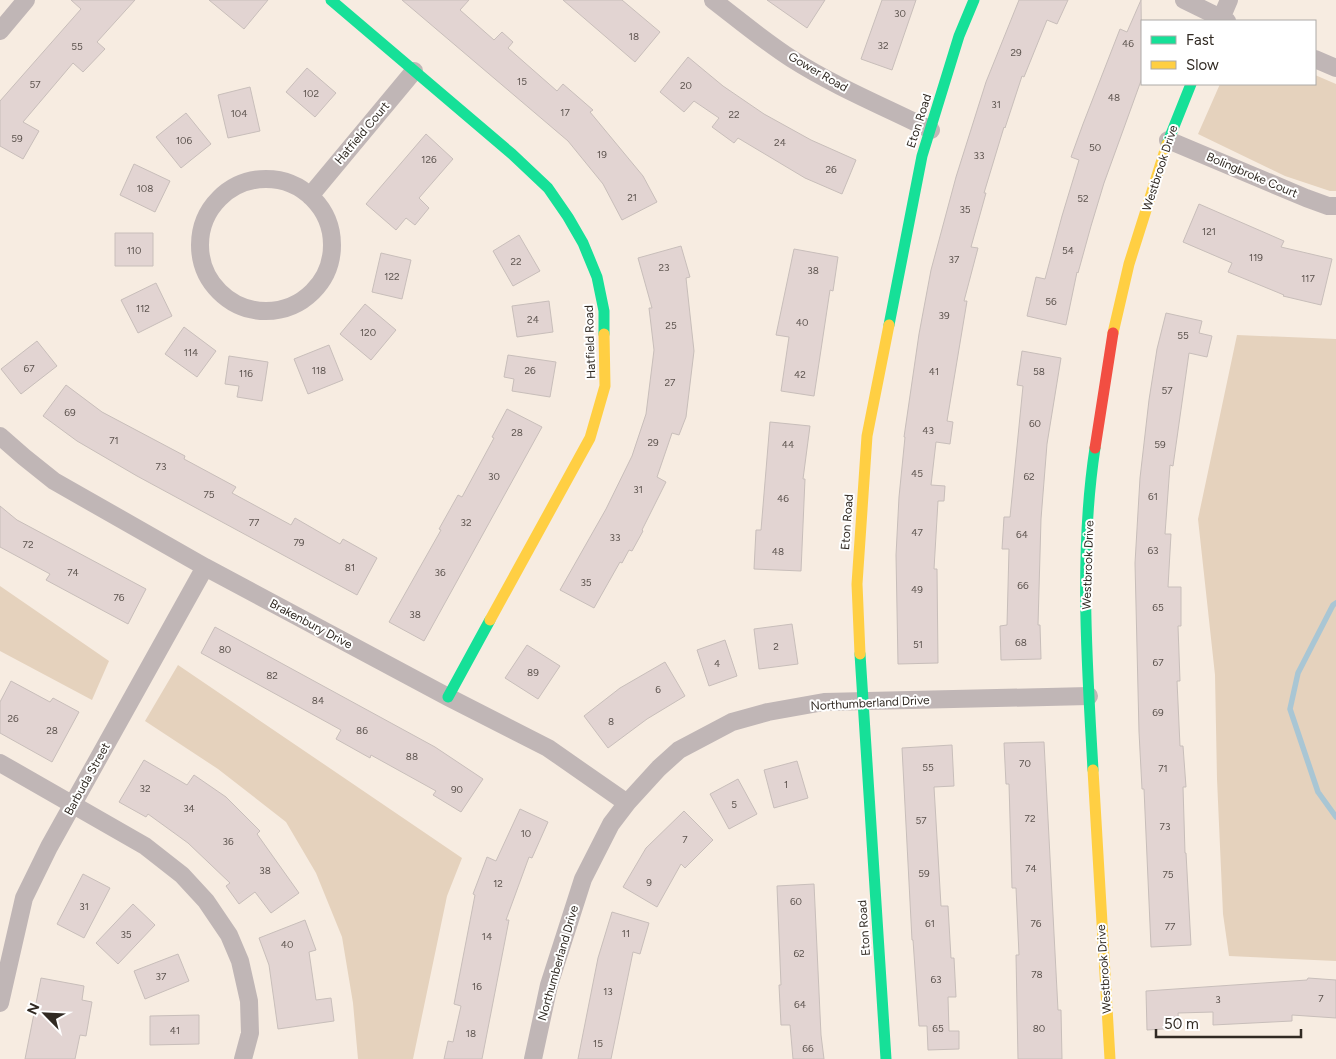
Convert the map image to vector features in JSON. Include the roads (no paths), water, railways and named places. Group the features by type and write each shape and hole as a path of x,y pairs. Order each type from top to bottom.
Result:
{"street":[{"path":"0,30 26,0"},
{"name":"Hatfield Road","path":"331,0 512,154 548,188 583,243 597,277 604,311 605,386 590,438 448,697"},
{"name":"Gower Road","path":"713,0 753,32 794,60 931,130"},
{"name":"Eton Road","path":"886,1059 862,701 857,584 867,436 922,156 960,36 974,0"},
{"path":"1184,0 1223,20 1230,0"},
{"path":"1316,59 1336,68"},
{"name":"Hatfield Court","path":"310,196 414,71"},
{"name":"Westbrook Drive","path":"1110,1059 1086,615 1087,552 1093,460 1109,353 1127,273 1168,140 1191,85"},
{"name":"Bolingbroke Court","path":"1168,140 1306,198 1328,206 1336,206"},
{"path":"256,180 275,180 294,185 310,196 322,211 330,228 332,248 328,266 319,284 304,299 284,309 262,312 240,307 222,295 208,278 201,257 201,234 208,214 222,196 238,185 256,180"},
{"name":"Brakenbury Drive","path":"0,436 24,458 54,481 204,567 548,748 627,803"},
{"name":"Barbuda Street","path":"0,1003 24,898 49,847 204,567"},
{"name":"Northumberland Drive","path":"533,1059 549,985 583,879 611,824 627,803 659,768 679,750 732,722 768,712 824,702 1089,696"},
{"path":"0,763 145,846 182,875 206,902 229,935 240,961 249,1000 250,1033 243,1059"}],"waterway":[{"path":"1336,603 1333,605 1298,673 1290,709 1318,792 1336,817"}]}
